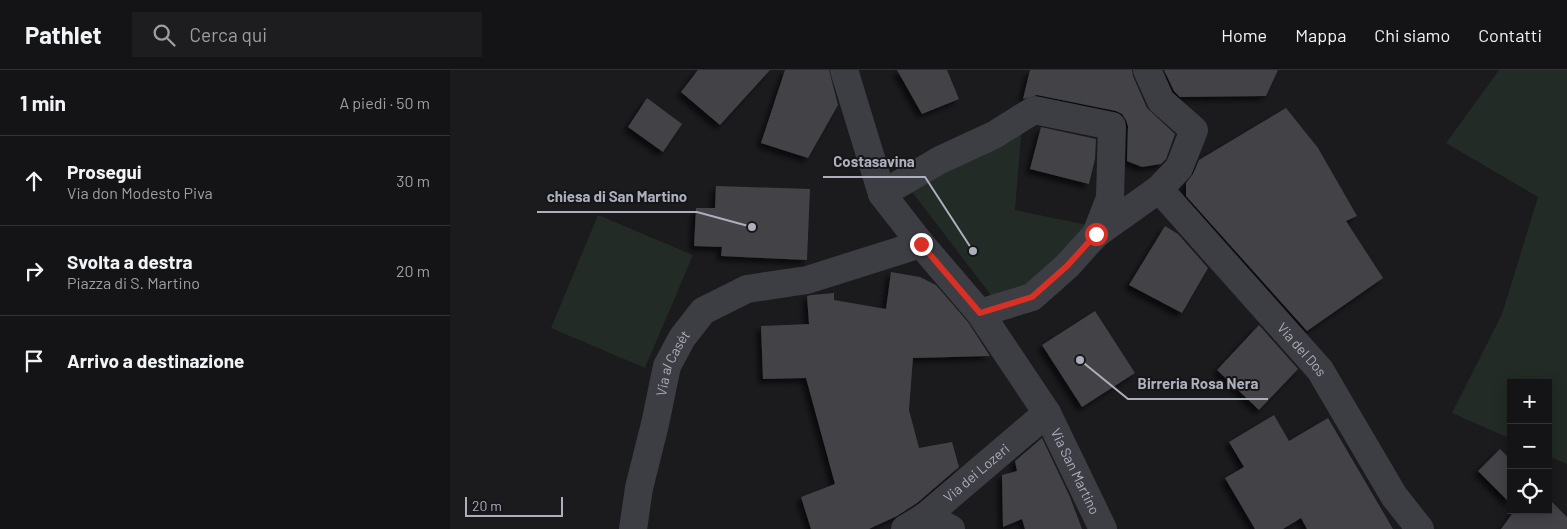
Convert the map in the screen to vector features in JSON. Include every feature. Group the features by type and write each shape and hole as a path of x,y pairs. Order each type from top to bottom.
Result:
{"street":[{"path":"844,70 882,194 940,160 994,135 1034,110 1112,126 1110,198 1096,234"},
{"path":"980,313 1032,297 1067,266 1096,234 1158,189 1179,168 1194,130 1161,101 1147,70"},
{"name":"Via del Dos","path":"1158,189 1320,370 1394,496 1420,529"},
{"name":"Via San Martino","path":"882,194 921,244 980,313 1047,413 1103,529"},
{"name":"Via al Casét","path":"633,529 639,488 667,366 682,338 703,312 748,289 807,280 921,244"},
{"name":"Via dei Lozeri","path":"915,523 1047,413"},
{"path":"915,523 951,529"}],"shaded area":[{"path":"1499,70 1567,70 1567,464 1552,458 1552,379 1507,379 1507,437 1452,413 1502,314 1538,197 1446,143"},
{"path":"1022,125 1015,210 1092,226 1000,307 906,184"},
{"path":"598,215 693,255 645,368 551,328"}],"building":[{"path":"698,70 770,70 720,125 681,92"},
{"path":"785,70 829,70 838,105 808,158 761,143"},
{"path":"897,70 947,70 959,99 922,114"},
{"path":"1030,70 1132,70 1147,108 1175,134 1166,159 1161,164 1142,167 1127,161 1128,126 1122,114 1116,111 1037,95 1023,99"},
{"path":"1164,70 1278,70 1266,96 1180,97 1174,91"},
{"path":"647,98 682,124 663,152 628,127"},
{"path":"1286,108 1318,148 1357,216 1346,221 1383,278 1307,331 1186,196 1186,183 1193,174 1199,160"},
{"path":"1041,127 1096,139 1095,159 1089,184 1030,169"},
{"path":"716,186 810,189 807,260 721,256 722,247 694,246 696,208 715,208"},
{"path":"1165,226 1178,234 1208,268 1182,313 1129,285"},
{"path":"891,272 920,277 936,285 968,322 990,356 913,358 909,410 919,448 952,442 959,467 917,503 897,516 869,529 811,529 801,497 835,484 806,378 763,379 761,326 809,324 807,296 811,295 834,293 834,300 886,309"},
{"path":"1095,311 1135,373 1082,407 1042,345"},
{"path":"1259,325 1298,369 1259,410 1217,370"},
{"path":"1274,415 1289,441 1328,418 1393,529 1307,529 1301,518 1283,529 1255,529 1225,478 1244,467 1229,442"},
{"path":"1042,438 1070,497 1082,529 1025,529 1022,519 1003,527 1002,475 1017,471 1015,461"},
{"path":"1500,449 1507,456 1507,500 1478,471"},
{"path":"1552,502 1567,517 1567,529 1501,529 1512,514 1552,514"}],"place":[{"name":"chiesa di San Martino","path":"752,227"},
{"name":"Costasavina","path":"973,251"},
{"name":"Birreria Rosa Nera","path":"1080,360"}],"route":[{"path":"921,244 980,313 1032,297 1067,266 1096,234"}]}
